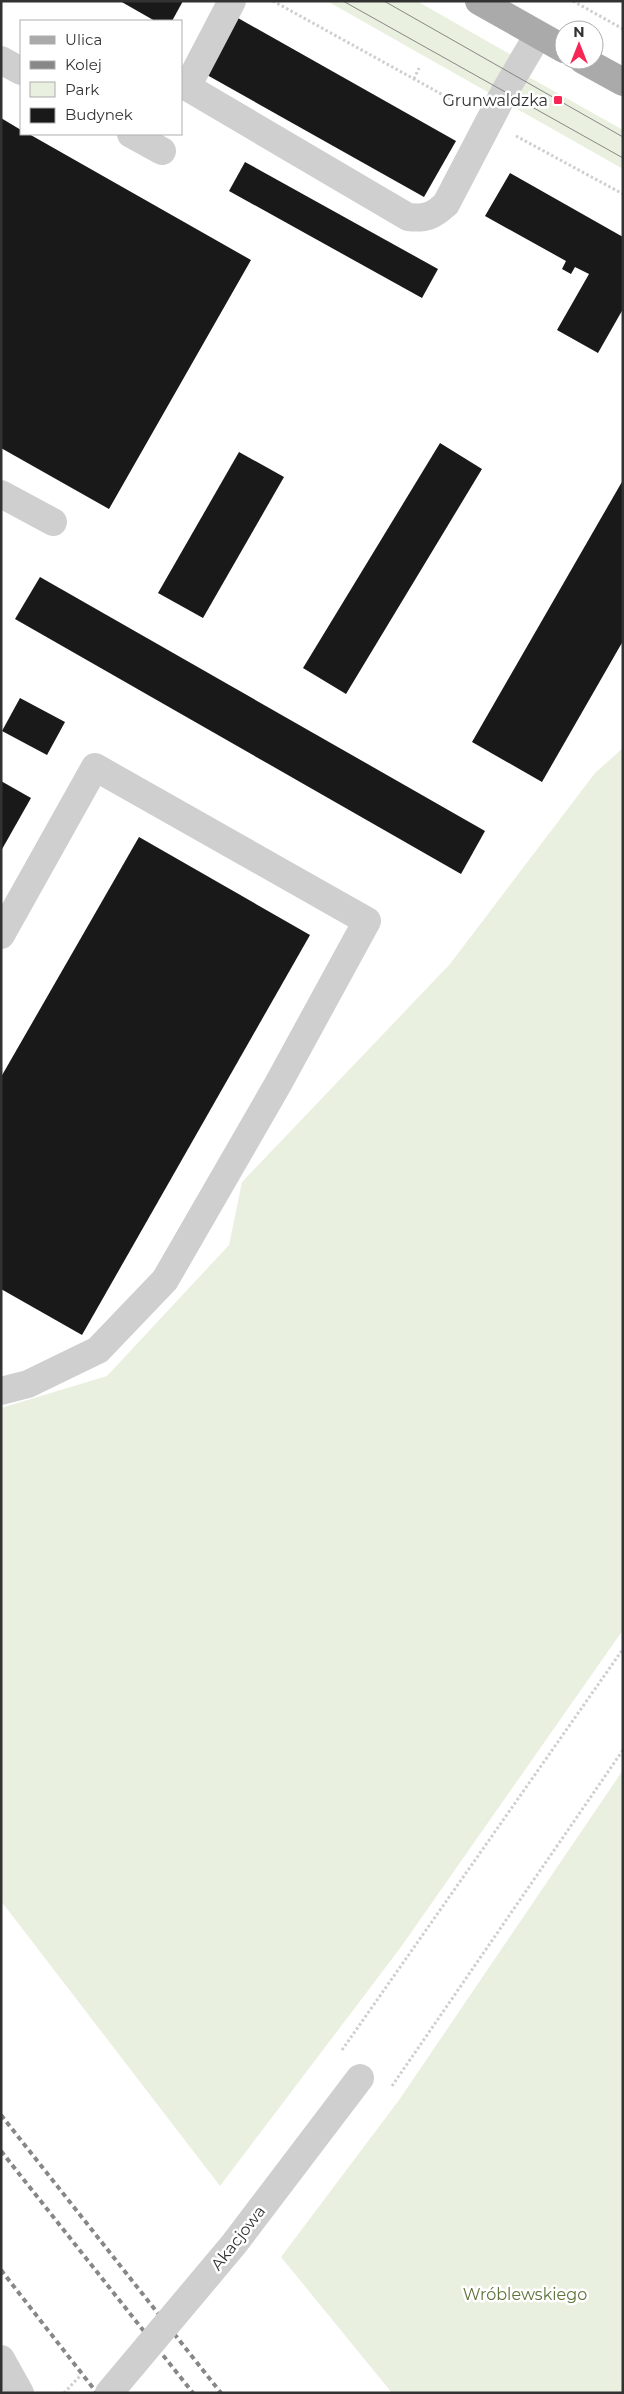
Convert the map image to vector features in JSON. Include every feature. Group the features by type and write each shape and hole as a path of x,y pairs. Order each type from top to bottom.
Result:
{"main road":[{"path":"479,1 554,44"},
{"path":"601,70 623,82"}],"street":[{"path":"232,1 187,87 408,217 423,219 433,216 446,204 489,121 538,35"},
{"path":"1,60 20,70"},
{"path":"133,135 162,151"},
{"path":"1,494 53,522"},
{"path":"1,936 95,767 367,921 278,1084 166,1280 98,1350 28,1384 1,1391"},
{"name":"Akacjowa","path":"109,2393 234,2244 360,2078"},
{"path":"1,2359 20,2393"}],"path":[{"path":"273,1 623,194"},
{"path":"573,1 623,29"},
{"path":"414,79 419,68"},
{"path":"340,2052 623,1649"},
{"path":"390,2090 623,1750"}],"green space":[{"path":"327,1 417,1 522,61 527,76 623,130 623,169"},
{"path":"623,748 623,1630 401,1947 220,2186 1,1901 1,1408 107,1376 229,1245 242,1182 450,964 595,773"},
{"name":"Wróblewskiego","path":"623,1770 623,2393 392,2393 281,2257 399,2100"}],"building":[{"path":"120,1 183,1 173,20 153,20"},
{"path":"238,18 456,141 424,197 207,75"},
{"path":"1,118 20,129 20,135 31,135 251,260 109,509 1,448"},
{"path":"245,162 438,269 422,298 229,191"},
{"path":"510,173 623,237 623,309 598,353 557,330 589,274 575,267 571,274 562,269 566,261 485,216"},
{"path":"440,443 482,469 346,694 303,668"},
{"path":"239,452 284,477 203,618 158,593"},
{"path":"623,480 623,641 542,782 472,742"},
{"path":"40,577 485,831 461,874 15,619"},
{"path":"20,698 65,722 47,755 2,731"},
{"path":"1,781 31,798 1,851"},
{"path":"139,837 310,935 82,1335 1,1289 1,1077"}],"tram line":[{"path":"343,1 623,158"},
{"path":"384,1 623,137"}],"railway":[{"path":"1,2115 221,2393"},
{"path":"1,2151 193,2393"},
{"path":"1,2270 97,2393"}],"place":[{"name":"Grunwaldzka","path":"558,100"}]}
